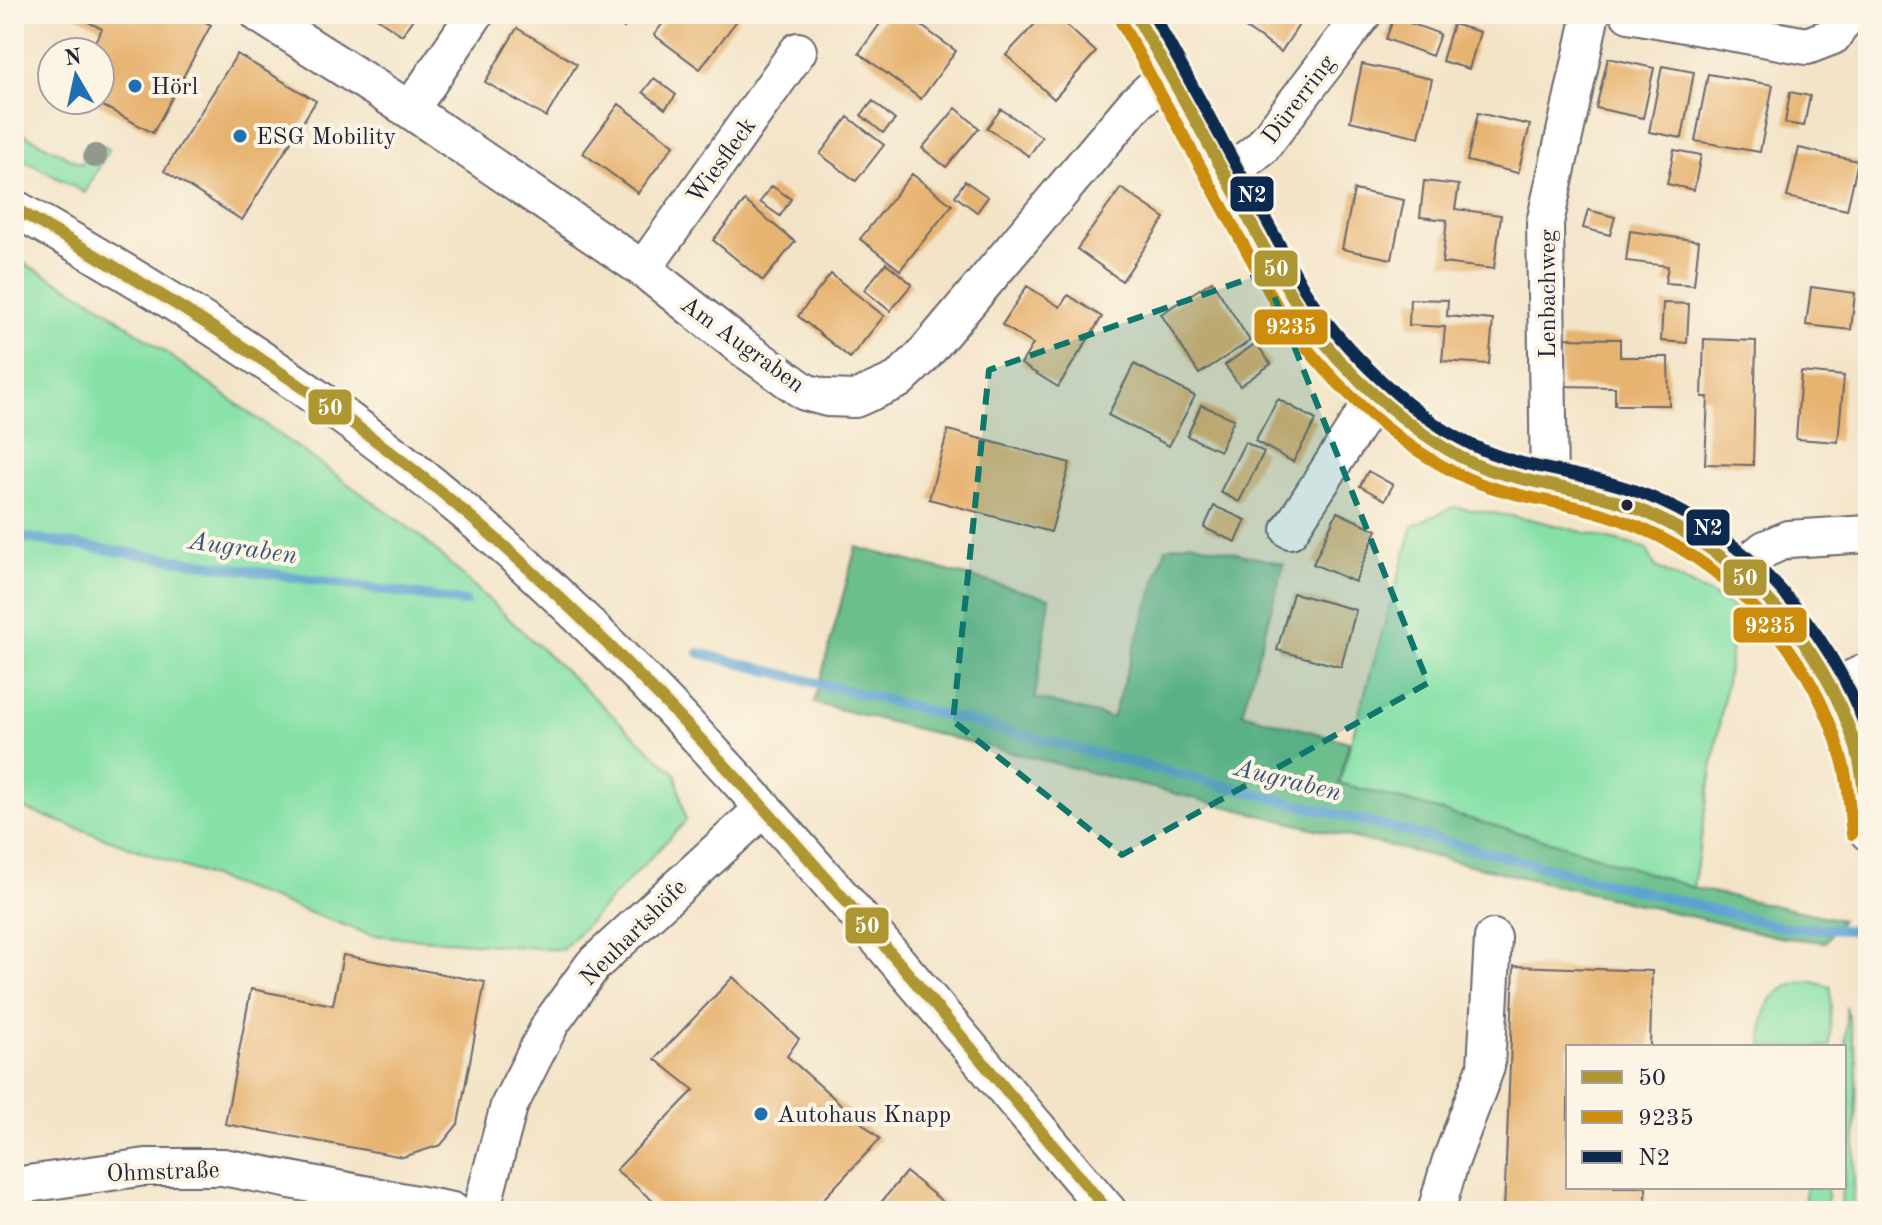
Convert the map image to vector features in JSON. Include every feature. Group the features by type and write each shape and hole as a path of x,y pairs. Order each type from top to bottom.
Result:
{"street":[{"name":"Am Augraben","path":"259,14 410,110 643,269 739,345 805,392 827,398 855,399 898,380 921,358 1135,104 1169,73"},
{"path":"410,110 475,14"},
{"path":"1135,14 1299,312 1376,396 1422,432 1486,469 1627,505 1675,525 1739,570 1775,607 1834,687 1863,749 1868,832"},
{"name":"Dürerring","path":"1225,177 1262,147 1363,14"},
{"name":"Lenbachweg","path":"1549,483 1545,223 1591,14"},
{"path":"1629,14 1807,46 1833,36 1848,14"},
{"name":"Wiesfleck","path":"643,269 798,51"},
{"path":"14,208 87,249 197,318 351,422 496,539 614,652 764,808 1108,1211"},
{"path":"1290,530 1376,396"},
{"path":"1739,570 1765,549 1788,539 1868,534"},
{"path":"1834,687 1868,671"},
{"name":"Neuhartshöfe","path":"481,1211 509,1106 551,1023 593,965 764,808"},
{"path":"1436,1211 1450,1163 1486,1067 1493,938"},
{"name":"Ohmstraße","path":"14,1186 146,1167 223,1167 452,1211"}],"highlighted area":[{"path":"1265,273 1428,683 1122,855 953,721 989,370"}],"green space":[{"path":"14,129 81,164 94,141 109,149 85,193 14,155"},
{"path":"14,258 94,301 419,535 676,774 686,821 562,950 371,935 14,805"},
{"path":"1453,507 1530,519 1646,548 1656,567 1738,609 1693,888 1557,843 1339,783 1413,526"},
{"path":"1190,542 1284,564 1242,713 1349,742 1339,783 1557,843 1693,888 1841,920 1825,942 1779,937 1320,830 814,703 856,547 1050,598 1035,698 1112,718 1166,548"},
{"path":"1809,981 1831,987 1830,1045 1762,1045 1764,1021 1770,1002 1784,988"},
{"path":"1846,1006 1857,1061 1853,1211 1841,1211 1842,1189 1846,1189"},
{"path":"1805,1189 1827,1189 1827,1211 1805,1211"}],"building":[{"path":"73,14 191,14 211,25 153,133 116,113 116,36 98,36 102,29"},
{"path":"371,14 416,14 402,35"},
{"path":"605,14 634,14 624,28"},
{"path":"670,14 732,14 738,19 700,69 654,35"},
{"path":"887,14 905,14 956,51 921,99 859,53"},
{"path":"1044,14 1054,14 1096,52 1054,99 1006,55"},
{"path":"1225,14 1306,14 1281,52"},
{"path":"1394,17 1440,34 1432,56 1386,39"},
{"path":"1453,24 1480,32 1469,69 1442,61"},
{"path":"517,28 577,64 546,117 485,82"},
{"name":"ESG Mobility","path":"237,54 316,101 242,220 164,171"},
{"path":"1608,58 1654,68 1643,118 1596,108"},
{"path":"1362,64 1432,79 1419,137 1350,121"},
{"path":"1662,66 1694,72 1682,138 1649,132"},
{"path":"1708,74 1773,85 1760,152 1695,141"},
{"path":"654,78 676,95 665,109 643,92"},
{"path":"1790,92 1810,96 1804,126 1785,123"},
{"path":"873,101 895,120 883,133 861,115"},
{"path":"619,104 674,145 638,193 583,153"},
{"path":"956,108 979,128 946,167 922,148"},
{"path":"1001,109 1042,137 1029,156 987,128"},
{"path":"1478,113 1530,125 1518,173 1467,161"},
{"path":"848,117 884,145 856,181 820,154"},
{"path":"1799,148 1858,161 1847,210 1787,197"},
{"path":"1674,150 1701,155 1694,190 1667,184"},
{"path":"912,174 952,205 900,270 860,239"},
{"path":"965,181 988,197 977,212 955,196"},
{"path":"1424,181 1459,185 1455,209 1501,215 1494,269 1442,263 1447,220 1420,217"},
{"path":"772,186 791,199 780,216 760,202"},
{"path":"1121,188 1165,218 1122,281 1077,249"},
{"path":"1354,190 1404,200 1392,259 1342,249"},
{"path":"745,201 795,242 763,281 713,240"},
{"path":"1588,210 1615,217 1610,235 1583,228"},
{"path":"1630,231 1699,241 1694,285 1665,283 1668,266 1626,261"},
{"path":"886,263 912,284 890,311 864,290"},
{"path":"831,274 884,316 850,358 798,316"},
{"path":"1212,281 1250,341 1199,374 1161,314"},
{"path":"1027,286 1060,307 1068,295 1102,317 1058,387 1021,364 1033,344 1002,325"},
{"path":"1811,287 1855,293 1851,330 1806,325"},
{"path":"1410,299 1448,300 1447,316 1493,320 1489,364 1442,361 1445,327 1409,325"},
{"path":"1663,303 1689,304 1687,343 1661,341"},
{"path":"1561,338 1620,339 1620,357 1668,357 1669,405 1615,405 1615,387 1561,386"},
{"path":"1704,339 1756,341 1753,465 1705,464 1708,397 1702,397"},
{"path":"1256,343 1271,364 1240,386 1225,365"},
{"path":"1134,364 1195,396 1169,446 1108,415"},
{"path":"1801,372 1844,376 1838,442 1796,439"},
{"path":"1278,399 1316,420 1293,462 1255,441"},
{"path":"1201,405 1234,419 1220,451 1187,436"},
{"path":"948,430 1070,463 1051,532 929,499"},
{"path":"1245,442 1264,452 1239,502 1220,492"},
{"path":"1368,471 1393,485 1385,500 1360,486"},
{"path":"1214,506 1246,520 1236,542 1204,528"},
{"path":"1337,512 1377,530 1355,582 1313,564"},
{"path":"1293,593 1356,610 1341,667 1277,650"},
{"path":"343,955 485,982 458,1124 441,1145 403,1157 225,1124 251,989 333,1005"},
{"path":"1514,966 1652,971 1650,1045 1566,1045 1566,1189 1646,1189 1646,1211 1504,1211"},
{"name":"Autohaus Knapp","path":"733,977 799,1039 787,1056 880,1139 812,1211 665,1211 616,1170 694,1090 655,1059"},
{"path":"906,1172 954,1211 874,1211"}],"waterway":[{"name":"Augraben","path":"14,536 465,602"},
{"name":"Augraben","path":"699,653 1783,927 1868,931"}],"transit line":[{"name":"50","path":"1135,14 1297,304 1331,351 1376,396 1428,437 1472,463 1504,474 1611,499 1667,523 1704,545 1738,571 1769,601 1821,669 1841,708 1859,758 1868,832"},
{"name":"N2","path":"1153,14 1304,289 1360,359 1407,403 1458,438 1501,457 1630,489 1671,506 1709,528 1744,555 1805,618 1851,693 1868,734"},
{"name":"9235","path":"1121,22 1277,306 1314,357 1361,406 1441,465 1487,486 1621,520 1695,558 1728,583 1759,612 1786,644 1809,679 1844,765 1852,834"},
{"name":"50","path":"14,208 140,282 264,361 383,446 496,539 579,616 738,779 888,950 1108,1211"}],"place":[{"name":"Hörl","path":"135,86"},
{"name":"ESG Mobility","path":"240,136"},
{"name":"Autohaus Knapp","path":"761,1114"}]}
